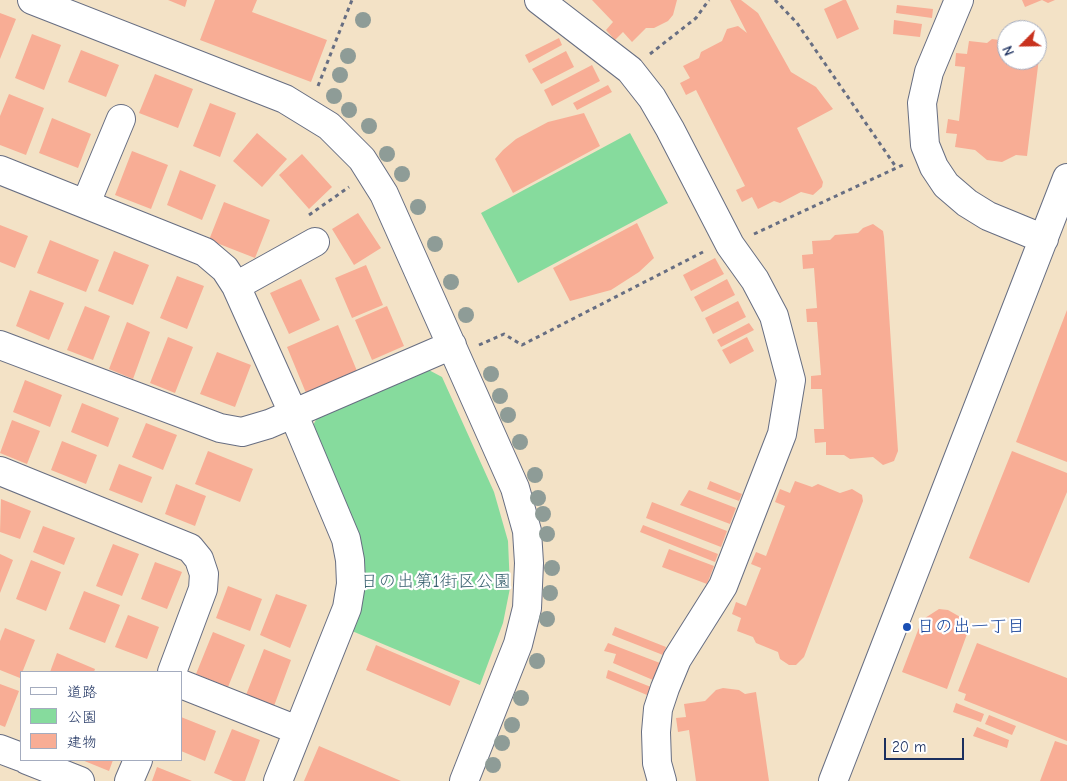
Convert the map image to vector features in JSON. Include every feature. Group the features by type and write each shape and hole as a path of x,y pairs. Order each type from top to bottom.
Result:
{"street":[{"path":"32,0 285,99 329,126 362,159 389,204 515,488 527,530 529,563 527,608 518,644 464,781"},
{"path":"539,0 630,70 652,98 728,242 755,280 774,316 791,380 782,434 723,586 677,660 658,709 656,732 657,763 662,781"},
{"path":"958,0 929,72 922,103 922,124 928,153 934,167 946,185 967,203 988,216 1044,239"},
{"path":"86,204 120,119"},
{"path":"0,170 205,252 225,269 236,286 293,413 346,539 351,584 347,608 278,781"},
{"path":"833,781 1067,178"},
{"path":"236,286 315,242"},
{"path":"0,345 220,428 242,432 293,413 452,345"},
{"path":"0,471 190,548 199,559 204,574 203,589 172,671"},
{"path":"182,684 297,730"},
{"path":"0,749 20,757"},
{"path":"30,761 80,781"},
{"path":"129,781 138,761"}],"path":[{"path":"307,112 352,0"},
{"path":"630,70 696,18 710,0"},
{"path":"775,0 797,22 896,168"},
{"path":"504,334 522,345 728,242 928,153"},
{"path":"315,242 304,222 304,218 370,172"}],"green space":[{"path":"630,133 668,203 518,283 481,213"},
{"name":"日の出第1街区公園","path":"425,368 442,377 494,492 508,541 510,588 503,623 480,685 352,631 311,429 317,418"}],"building":[{"path":"168,0 187,0 185,7"},
{"path":"215,0 257,0 252,12 327,40 311,82 200,40"},
{"path":"592,0 677,0 673,15 668,21 654,28 646,28 632,42 623,32 615,40 606,30 613,22"},
{"path":"730,0 741,0 758,13 791,72 816,87 833,109 797,128 823,182 822,187 813,195 801,192 780,203 774,201 758,209 752,197 742,202 736,190 745,186 696,90 686,95 680,83 690,78 683,66 699,58 701,52 722,41 727,29 738,26 747,33"},
{"path":"846,0 859,29 837,39 824,9"},
{"path":"1022,0 1042,0 1025,7"},
{"path":"1042,0 1055,0 1048,3"},
{"path":"897,5 933,9 932,18 896,13"},
{"path":"0,13 16,19 0,59"},
{"path":"894,20 922,24 920,37 893,34"},
{"path":"32,34 61,45 44,90 15,78"},
{"path":"559,38 562,45 529,63 525,55"},
{"path":"992,39 997,40 997,70 1038,70 1027,156 1016,155 1002,162 987,160 975,150 955,147 957,134 946,133 948,119 959,121 965,67 955,66 956,53 967,54 969,41 987,43"},
{"path":"81,50 119,65 106,97 68,82"},
{"path":"566,51 574,67 541,84 532,69"},
{"path":"592,65 600,81 552,106 544,90"},
{"path":"155,74 193,89 178,128 139,113"},
{"path":"608,85 612,92 577,110 573,103"},
{"path":"9,94 44,108 26,155 0,145 0,116"},
{"path":"210,103 236,113 220,157 193,146"},
{"path":"584,113 600,146 513,193 495,159 516,139 548,122"},
{"path":"52,118 91,134 78,168 39,153"},
{"path":"257,133 287,159 262,187 233,161"},
{"path":"132,151 168,165 151,209 115,195"},
{"path":"302,154 332,187 309,209 279,175"},
{"path":"180,170 216,185 202,220 167,205"},
{"path":"224,202 270,220 255,258 209,240"},
{"path":"358,213 381,248 354,265 332,229"},
{"path":"637,223 654,258 639,272 611,290 570,301 553,268"},
{"path":"873,224 883,231 884,237 898,451 894,461 883,465 873,457 850,459 844,455 826,455 826,442 815,443 814,429 824,429 822,389 811,389 811,376 821,375 817,322 807,322 806,309 817,308 814,268 803,269 802,255 813,254 812,241 830,240 835,235 858,233 863,228"},
{"path":"0,225 28,236 15,268 0,262"},
{"path":"50,240 99,260 86,292 37,273"},
{"path":"114,251 149,265 133,305 98,291"},
{"path":"715,258 724,274 691,291 683,275"},
{"path":"366,265 383,305 352,318 335,278"},
{"path":"177,276 204,286 187,329 160,318"},
{"path":"301,279 320,320 289,334 270,293"},
{"path":"727,279 735,295 702,312 694,297"},
{"path":"30,290 64,303 49,340 16,326"},
{"path":"738,301 746,317 713,334 705,318"},
{"path":"85,306 110,316 93,360 67,350"},
{"path":"387,306 404,346 372,360 355,320"},
{"path":"1067,310 1067,462 1016,442"},
{"path":"127,322 150,332 133,379 109,369"},
{"path":"749,323 754,330 721,347 717,340"},
{"path":"338,325 357,371 306,393 287,347"},
{"path":"168,337 193,347 175,393 150,383"},
{"path":"747,337 754,351 730,364 722,350"},
{"path":"217,352 251,365 235,407 200,394"},
{"path":"25,380 62,395 50,427 13,412"},
{"path":"82,403 119,418 108,447 71,432"},
{"path":"12,420 40,431 27,464 0,453"},
{"path":"146,423 177,435 163,470 132,457"},
{"path":"62,441 97,455 86,484 51,470"},
{"path":"208,451 253,469 240,502 195,484"},
{"path":"1012,451 1067,473 1067,492 1029,583 969,558"},
{"path":"119,464 152,477 142,503 109,490"},
{"path":"710,481 742,494 739,501 707,489"},
{"path":"795,481 812,487 818,484 840,493 852,489 862,495 863,501 804,657 796,665 789,665 780,659 778,652 756,643 753,637 737,631 741,618 732,614 736,602 746,606 761,568 751,564 756,552 766,556 785,506 775,502 780,489 790,493"},
{"path":"176,484 206,496 195,526 165,514"},
{"path":"689,490 736,508 730,524 680,505"},
{"path":"1,499 31,511 20,539 0,532"},
{"path":"652,502 727,531 721,547 646,518"},
{"path":"643,525 718,554 715,562 640,532"},
{"path":"43,526 75,538 64,565 33,552"},
{"path":"113,544 139,554 122,596 96,586"},
{"path":"669,549 714,566 707,584 662,567"},
{"path":"0,554 13,560 0,593"},
{"path":"31,560 61,572 46,611 16,599"},
{"path":"155,562 182,572 167,609 141,599"},
{"path":"228,586 262,599 250,631 216,618"},
{"path":"84,591 120,605 105,643 69,629"},
{"path":"276,594 307,605 290,648 260,635"},
{"path":"939,609 948,610 962,618 967,634 947,689 902,672 920,625 925,618"},
{"path":"128,615 159,627 147,659 115,647"},
{"path":"615,627 666,647 663,655 612,635"},
{"path":"5,628 35,640 23,671 20,671 20,678 0,670 0,641"},
{"path":"213,632 245,645 228,687 196,674"},
{"path":"608,643 660,663 653,680 613,663 616,654 604,651"},
{"path":"977,643 1067,678 1067,741 964,700 966,694 958,691"},
{"path":"376,645 460,681 450,706 366,670"},
{"path":"264,649 291,660 274,706 246,695"},
{"path":"57,653 95,669 94,671 50,671"},
{"path":"608,670 651,687 647,695 606,678"},
{"path":"0,684 19,691 5,727 0,725"},
{"path":"723,688 739,690 745,694 756,692 769,781 696,781 689,730 678,732 676,718 686,717 684,704 705,701 716,690"},
{"path":"956,703 984,714 981,722 953,712"},
{"path":"989,715 1016,726 1012,735 985,724"},
{"path":"182,717 216,731 205,761 182,751"},
{"path":"977,727 1009,740 1007,748 973,736"},
{"path":"232,729 260,740 245,781 233,781 214,773"},
{"path":"1055,741 1067,745 1067,781 1040,781"},
{"path":"319,746 401,781 304,781"},
{"path":"84,761 113,761 109,771"},
{"path":"157,767 192,781 152,781"}],"place":[{"name":"日の出一丁目","path":"907,627"}]}
